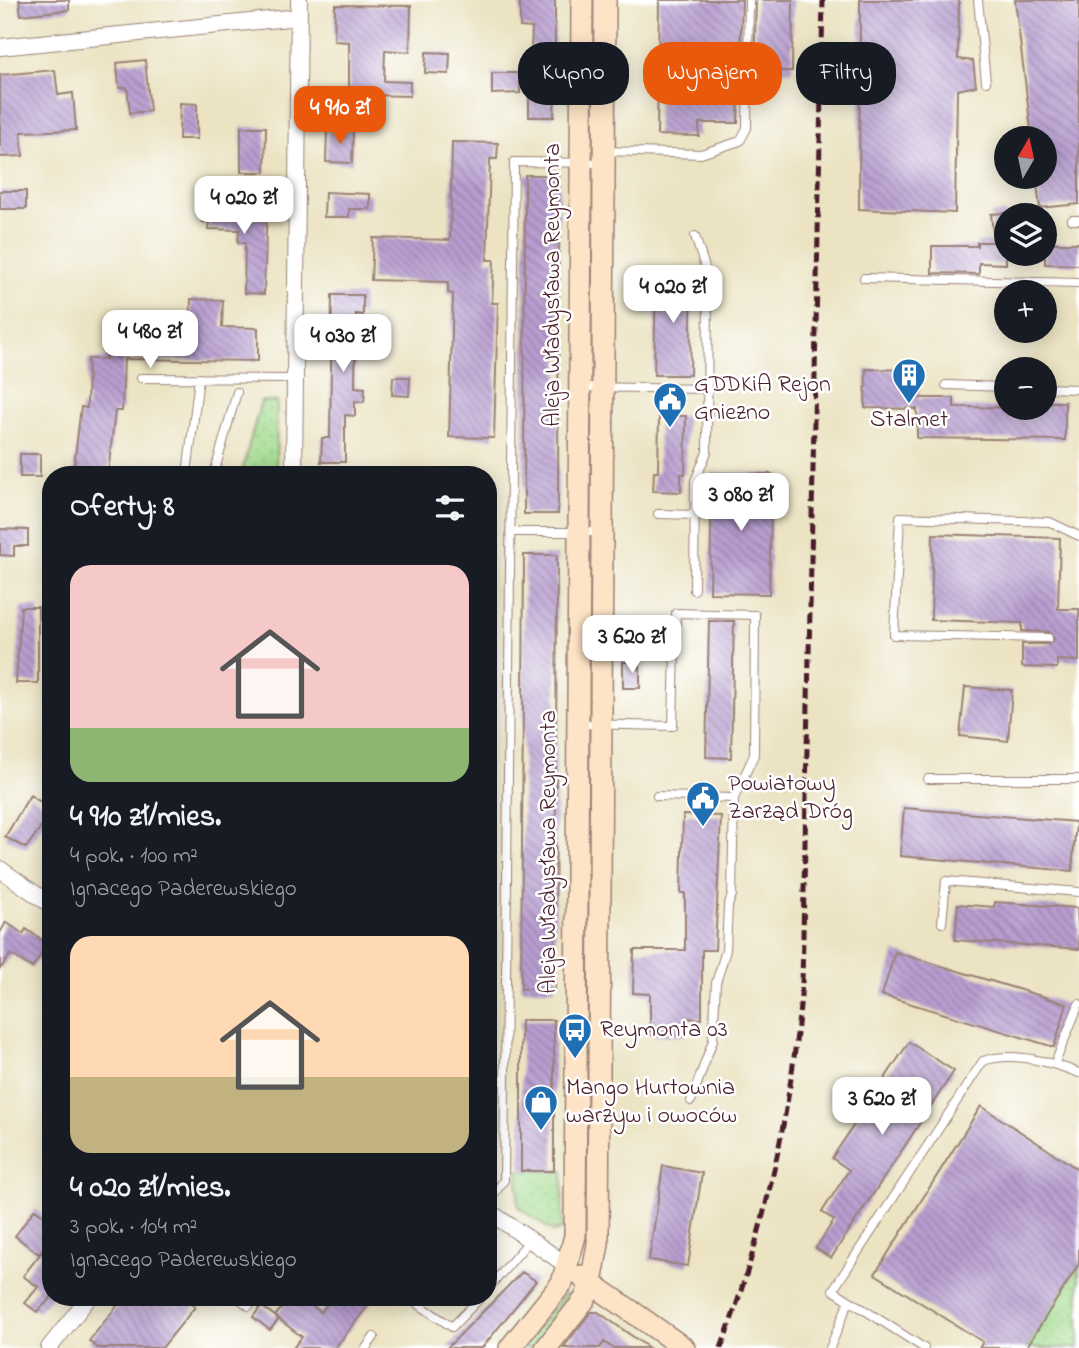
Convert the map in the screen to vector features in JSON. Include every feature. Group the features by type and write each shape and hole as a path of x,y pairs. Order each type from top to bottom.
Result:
{"street":[{"path":"294,466 299,0"},
{"name":"Aleja Władysława Reymonta","path":"510,1348 562,1283 575,1236 574,1002 582,0"},
{"name":"Aleja Władysława Reymonta","path":"546,1348 585,1299 591,1283 598,1244 605,0"},
{"path":"0,47 299,17"},
{"path":"0,869 42,899"},
{"path":"497,1217 684,1348"},
{"path":"49,1348 82,1306"}],"lane":[{"path":"497,1190 504,1180 514,162 581,163 604,157 701,154 740,141 747,128 749,0"},
{"path":"978,0 986,82"},
{"path":"694,590 695,481 707,452 708,277 695,236"},
{"path":"864,278 1079,283"},
{"path":"141,377 295,379"},
{"path":"188,466 199,378"},
{"path":"946,385 994,387"},
{"path":"579,387 707,389"},
{"path":"1057,388 1079,388"},
{"path":"216,466 237,392"},
{"path":"658,514 696,515"},
{"path":"1048,638 894,635 900,517 1050,522 1079,536"},
{"path":"510,531 602,532"},
{"path":"576,724 673,726 676,614 755,615 754,755 734,797 732,895 728,906 726,950 716,983 713,1040 691,1101"},
{"path":"928,779 1079,779"},
{"path":"657,796 734,797"},
{"path":"942,923 946,881 1079,892"},
{"path":"574,1002 600,1002"},
{"path":"1055,1063 1079,1004"},
{"path":"924,1348 833,1290 983,1061 996,1057 1055,1063 1079,1073"},
{"path":"497,1278 530,1240"},
{"path":"830,1348 849,1301"},
{"path":"421,1306 452,1327 472,1306"},
{"path":"366,1348 374,1337"}],"green space":[{"path":"595,181 593,367 590,367 591,182"},
{"path":"261,401 277,402 276,466 243,466"},
{"path":"589,552 593,552 592,704 587,705"},
{"path":"588,744 591,744 589,989 586,988"},
{"path":"586,1017 590,1017 588,1244 585,1244"},
{"path":"518,1170 563,1171 562,1229 554,1232 518,1207"},
{"path":"1079,1264 1079,1348 1026,1348"},
{"path":"565,1294 572,1296 572,1300 535,1348 521,1348"}],"building":[{"path":"19,0 69,0 69,10 21,15"},
{"path":"520,0 555,0 555,42 531,42 532,28 520,27"},
{"path":"659,0 742,0 741,42 658,42"},
{"path":"756,0 793,0 792,71 782,71 782,42 755,42"},
{"path":"860,0 959,0 958,59 973,61 976,86 957,90 955,213 859,209 859,105 896,105 896,42 860,42"},
{"path":"1015,0 1079,0 1079,204 1057,206 1057,203 1039,203 1038,189 1057,189 1057,126 1031,126"},
{"path":"335,5 411,6 410,52 385,50 384,81 410,82 410,96 366,95 366,123 349,123 349,42 334,41"},
{"path":"426,52 450,53 449,74 425,73"},
{"path":"145,60 150,111 130,113 127,87 119,88 117,63"},
{"path":"55,70 58,95 73,93 76,130 21,132 23,156 0,157 0,75"},
{"path":"492,73 518,73 518,93 492,94"},
{"path":"180,103 197,104 197,139 179,139"},
{"path":"529,105 554,105 554,117 529,117"},
{"path":"657,105 739,105 738,123 699,123 699,136 657,135"},
{"path":"241,127 266,127 265,172 241,172"},
{"path":"327,130 353,130 352,163 326,162"},
{"path":"452,142 498,143 497,159 490,159 487,260 494,260 492,303 498,303 494,438 449,437 453,294 448,293 448,282 371,280 373,238 450,240"},
{"path":"525,175 559,175 558,514 524,514"},
{"path":"0,191 26,191 26,209 0,209"},
{"path":"325,192 370,194 370,209 349,209 349,217 324,217"},
{"path":"267,203 264,294 244,293 245,243 238,243 239,230 208,229 209,222 202,222 203,204"},
{"path":"991,214 994,214 994,242"},
{"path":"977,242 994,242 994,264 979,263 979,274 932,273 932,246 977,246"},
{"path":"1057,243 1079,243 1079,265 1057,264"},
{"path":"656,274 692,275 690,375 654,375"},
{"path":"332,295 363,295 363,315 356,314 355,387 365,388 364,402 355,401 355,416 345,415 345,462 321,462 322,438 330,438"},
{"path":"191,299 223,300 222,327 258,328 258,361 124,359 122,411 115,411 109,466 74,466 81,407 87,408 88,359 106,359 106,325 190,327"},
{"name":"Stalmet","path":"866,369 920,370 919,398 954,398 954,407 994,407 994,420 1057,420 1057,402 1065,402 1065,440 917,438 917,409 865,408"},
{"path":"393,377 410,377 409,396 392,395"},
{"path":"659,416 686,416 685,474 681,474 681,492 653,491 654,472 658,472"},
{"path":"20,454 40,454 40,477 20,477"},
{"path":"712,473 772,474 769,594 710,593"},
{"path":"0,529 28,530 28,546 14,546 14,556 0,555"},
{"path":"933,534 1060,538 1058,609 1079,609 1079,661 1057,660 1057,668 1022,667 1022,644 1049,644 1054,639 1049,632 1022,631 1022,623 931,620"},
{"path":"524,555 557,555 555,989 521,989"},
{"path":"21,607 38,607 38,683 16,683"},
{"path":"709,621 734,621 731,758 706,757"},
{"path":"623,662 640,662 640,688 623,688"},
{"path":"965,687 1012,690 1008,741 960,736"},
{"path":"30,795 42,803 42,826 26,848 5,837"},
{"path":"904,808 1076,822 1072,871 900,856"},
{"path":"683,815 721,816 715,950 702,950 702,1019 685,1018 685,1036 650,1035 650,994 633,993 634,950 685,950 685,893 681,893"},
{"path":"995,902 1077,908 1079,949 955,940 958,904 994,907"},
{"path":"6,922 23,934 26,929 42,940 42,953 32,968 11,954 0,969 0,933"},
{"path":"895,952 1067,1004 1054,1047 882,995"},
{"path":"521,1020 554,1020 554,1171 521,1171"},
{"path":"909,1042 954,1071 831,1258 816,1248 834,1220 822,1212 849,1170 832,1158"},
{"path":"981,1106 1079,1170 1079,1264 1026,1348 979,1348 983,1342 875,1274"},
{"path":"663,1166 702,1173 688,1266 649,1260"},
{"path":"35,1209 42,1214 42,1250 39,1254 15,1236"},
{"path":"42,1252 43,1306 37,1312 25,1303 38,1287 23,1276"},
{"path":"522,1272 536,1281 482,1348 447,1348 488,1306 497,1306 497,1297"},
{"path":"117,1306 195,1307 162,1348 98,1348 89,1341"},
{"path":"261,1306 279,1319 270,1330 253,1317"},
{"path":"283,1306 312,1306 321,1312 326,1306 368,1306 335,1348 293,1348 302,1337 275,1316"},
{"path":"591,1312 598,1312 649,1348 613,1348 604,1342 600,1348 563,1348"}],"railway":[{"path":"721,1348 751,1259 784,1123 802,983 823,0"}],"place":[{"name":"Stalmet","path":"909,405"},
{"name":"GDDKiA Rejon Gniezno","path":"670,429"},
{"name":"Powiatowy Zarząd Dróg","path":"703,828"},
{"name":"Reymonta 03","path":"575,1060"},
{"name":"Mango Hurtownia warzyw i owoców","path":"541,1132"}]}
